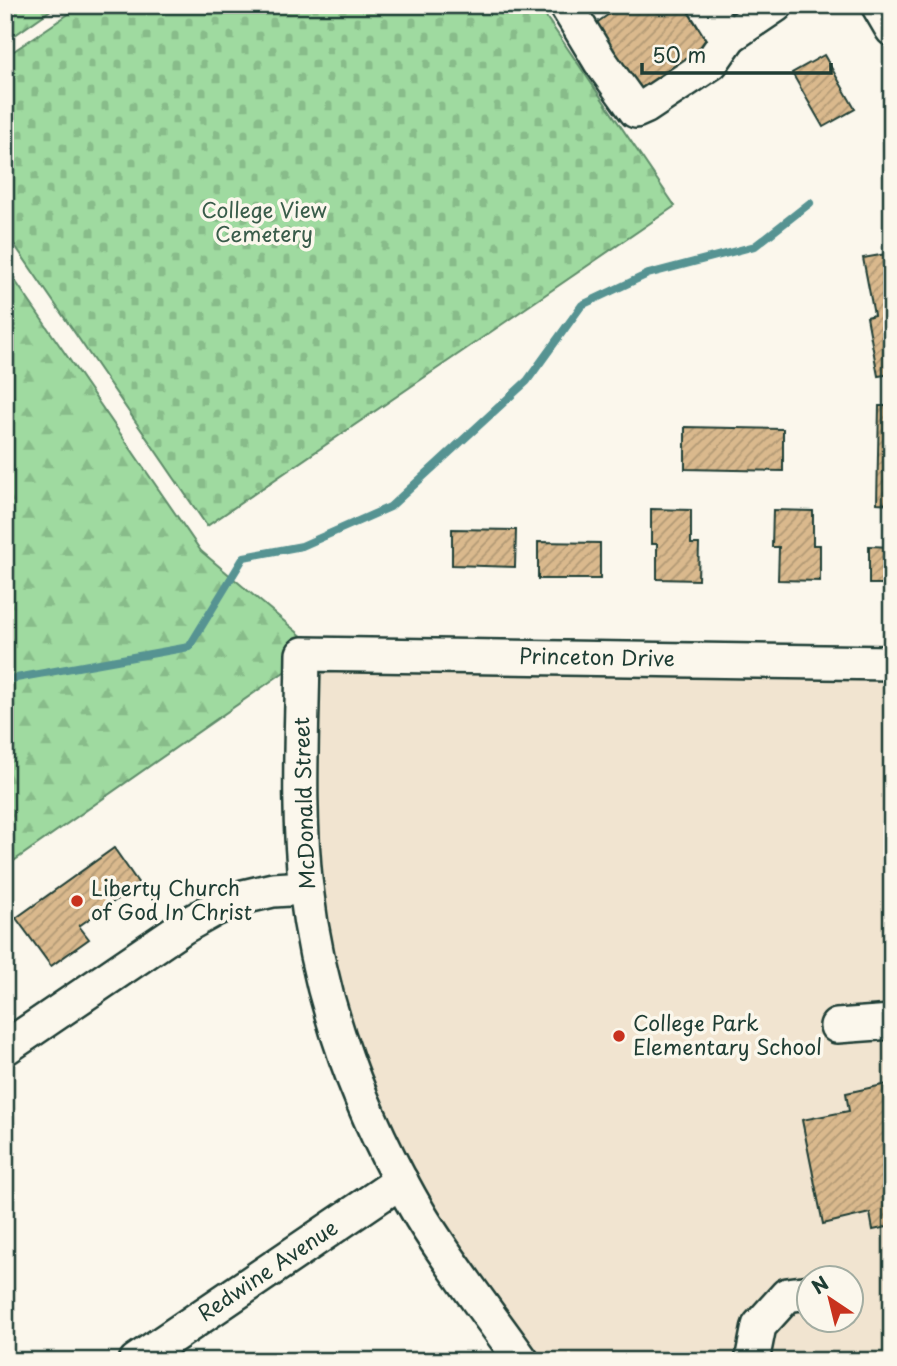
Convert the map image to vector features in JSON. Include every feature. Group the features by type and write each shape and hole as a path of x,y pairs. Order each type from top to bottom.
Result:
{"street":[{"path":"566,5 600,61 636,111 711,63 730,36 776,5"},
{"path":"705,5 722,32 730,36"},
{"path":"877,5 892,29"},
{"name":"Princeton Drive","path":"303,654 892,663"},
{"name":"McDonald Street","path":"303,654 301,785 306,888 314,939 341,1043 374,1126 401,1181 424,1220 522,1361"},
{"path":"5,1048 183,927 215,909 243,897 273,890 306,888"},
{"path":"837,1026 892,1022"},
{"name":"Redwine Avenue","path":"136,1361 401,1181"},
{"path":"752,1361 759,1326 787,1295 796,1294"}],"shaded area":[{"name":"College Park Elementary School","path":"317,649 892,661 892,1361 533,1361 403,1173 323,971 305,819"}],"green space":[{"path":"5,5 58,5 5,42"},
{"name":"College View Cemetery","path":"82,5 538,5 675,206 207,526 5,231 5,57"},
{"path":"5,266 201,551 317,649 5,867"}],"building":[{"path":"622,5 692,5 717,43 641,93 595,24"},
{"path":"824,55 855,109 823,127 792,73"},
{"path":"892,253 892,374 878,376 867,317 874,315 863,258"},
{"path":"879,406 892,406 892,504 877,503"},
{"path":"685,427 783,429 783,471 685,469"},
{"path":"651,509 691,510 691,544 699,544 698,580 657,579 657,544 651,544"},
{"path":"773,510 813,511 813,545 820,545 820,581 778,580 779,547 772,547"},
{"path":"452,529 516,530 515,567 452,565"},
{"path":"538,542 600,543 600,579 538,579"},
{"path":"869,546 892,547 892,584 869,584"},
{"name":"Liberty Church of God In Christ","path":"114,848 139,884 79,926 89,939 51,966 16,918"},
{"path":"892,1083 892,1226 873,1230 870,1213 823,1224 802,1120 849,1111 846,1093"}],"waterway":[{"path":"5,680 189,647 244,557 302,546 390,507 527,381 582,305 648,274 755,246 810,203"}],"place":[{"name":"Liberty Church of God In Christ","path":"77,901"},
{"name":"College Park Elementary School","path":"619,1036"}]}
